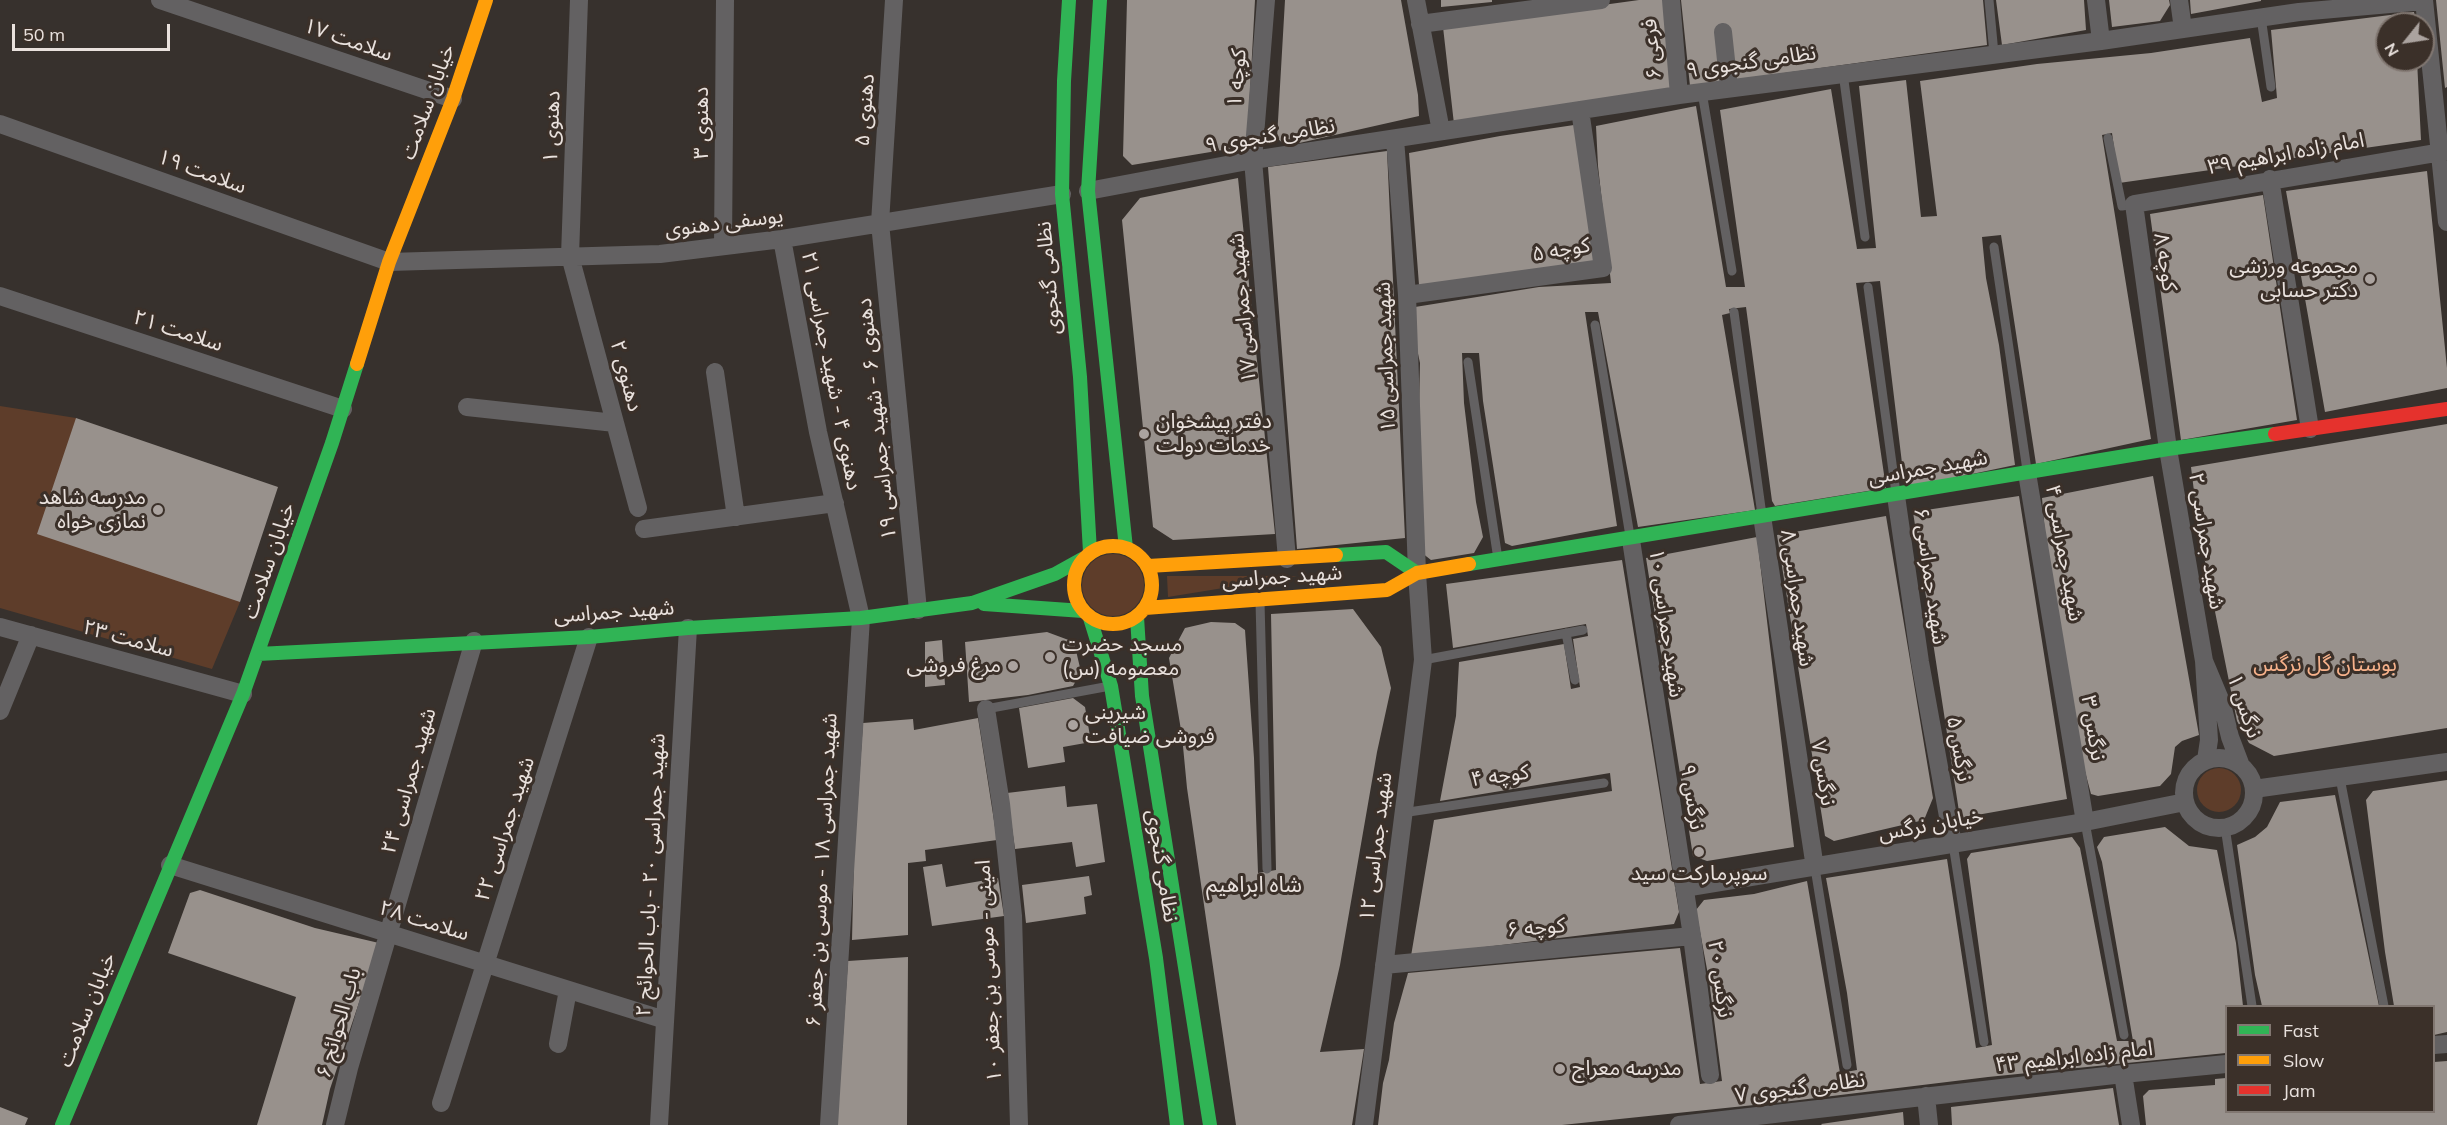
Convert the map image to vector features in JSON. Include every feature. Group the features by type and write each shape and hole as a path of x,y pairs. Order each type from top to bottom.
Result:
{"street":[{"name":"سلامت ۱۷","path":"160,0 453,99"},
{"name":"خیابان سلامت","path":"62,1125 243,694 343,409 388,262 453,99 486,0"},
{"name":"دهنوی ۱","path":"570,256 579,0"},
{"name":"دهنوی ۳","path":"723,246 725,0"},
{"name":"دهنوی ۵","path":"880,223 894,0"},
{"name":"نظامی گنجوی","path":"1069,0 1064,81 1062,194 1080,377 1086,556"},
{"path":"1100,0 1088,191 1126,548"},
{"name":"کوچه ۱","path":"1253,160 1266,0"},
{"path":"1416,0 1441,131"},
{"path":"1420,24 1601,0"},
{"name":"فرعی ۶","path":"1671,0 1679,95"},
{"path":"2097,0 2101,41"},
{"path":"2179,0 2183,29"},
{"path":"2424,0 2443,151 2447,222"},
{"name":"نظامی گنجوی ۹","path":"1088,191 1253,160 1441,131 1842,72 2101,41 2261,17 2298,6 2424,0"},
{"path":"1723,32 1729,88"},
{"name":"کوچه ۵","path":"1407,295 1603,268 1580,110"},
{"name":"سلامت ۱۹","path":"0,124 388,262"},
{"name":"شهید جمراسی ۱۵","path":"1395,139 1407,295 1417,573"},
{"name":"امام زاده ابراهیم ۳۹","path":"2134,204 2443,151"},
{"name":"شهید جمراسی ۱۷","path":"1253,160 1287,560"},
{"path":"2270,179 2292,304 2310,429"},
{"name":"یوسفی دهنوی","path":"388,262 660,254 782,239 1062,194"},
{"name":"کوچه ۸","path":"2134,204 2153,327 2168,449"},
{"name":"دهنوی ۶ - شهید جمراسی ۱۹","path":"880,223 918,610"},
{"name":"دهنوی ۴ - شهید جمراسی ۲۱","path":"782,239 818,432 861,618"},
{"name":"دهنوی ۲","path":"570,256 638,508"},
{"name":"سلامت ۲۱","path":"0,296 343,409"},
{"path":"715,372 736,517"},
{"path":"467,407 615,423"},
{"name":"شهید جمراسی","path":"1141,613 1260,600 1387,591 1417,573 1631,540 2168,449 2447,409"},
{"name":"شهید جمراسی ۲","path":"2168,449 2200,640"},
{"name":"شهید جمراسی ۴","path":"2027,473 2056,641"},
{"name":"شهید جمراسی ۶","path":"1896,496 1920,662"},
{"path":"644,530 835,504"},
{"name":"شهید جمراسی ۸","path":"1762,516 1786,686"},
{"name":"شهید جمراسی ۱۰","path":"1631,540 1656,713"},
{"path":"972,603 1055,574 1101,547 1113,545 1126,548 1142,558 1148,566 1152,588 1141,613 1125,623 1113,625 1101,623 1087,614 1073,591 1073,580 1086,556"},
{"name":"شهید جمراسی","path":"1148,566 1287,560 1386,552 1417,573"},
{"name":"شهید جمراسی ۱۲","path":"1364,1125 1423,660 1417,573"},
{"path":"972,603 1087,614"},
{"name":"شهید جمراسی","path":"258,654 474,641 589,637 688,628 861,618 972,603"},
{"name":"نظامی گنجوی","path":"1141,613 1142,696 1209,1125"},
{"name":"نظامی گنجوی","path":"1087,614 1111,686 1156,958 1177,1125"},
{"name":"شهید جمراسی ۱۸ - موسی بن جعفر ۶","path":"829,1125 861,618"},
{"name":"سلامت ۲۳","path":"0,627 243,694"},
{"name":"شهید جمراسی ۲۰ - باب الحوائج ۲","path":"659,1125 688,628"},
{"path":"0,711 31,635"},
{"name":"شهید جمراسی ۲۲","path":"441,1103 589,637"},
{"name":"نرگس ۱","path":"2200,640 2204,661 2209,740 2206,760"},
{"name":"شهید جمراسی ۲۴","path":"388,934 474,641"},
{"name":"نرگس ۳","path":"2056,641 2085,822"},
{"name":"نرگس ۱","path":"2204,661 2222,704 2230,737 2241,766"},
{"name":"نرگس ۵","path":"1920,662 1953,844"},
{"name":"نرگس ۷","path":"1786,686 1815,868"},
{"name":"امینی - موسی بن جعفر ۱۰","path":"986,708 1001,804 1013,916 1019,1125"},
{"name":"نرگس ۹","path":"1656,713 1684,888"},
{"path":"2218,757 2231,759 2241,766 2250,776 2254,789 2250,809 2235,824 2225,827 2200,823 2185,802 2183,792 2190,772 2206,760 2218,757"},
{"path":"2254,789 2447,762"},
{"name":"خیابان نرگس","path":"1684,888 2085,822 2185,802"},
{"name":"سلامت ۲۸","path":"170,865 665,1020"},
{"name":"نرگس ۲۰","path":"1684,888 1710,1076"},
{"name":"باب الحوائج ۶","path":"335,1125 388,934"},
{"name":"کوچه ۶","path":"1384,965 1692,936"},
{"path":"558,1044 568,990"},
{"name":"امام زاده ابراهیم ۴۳","path":"1926,1096 2225,1064"},
{"path":"2123,1074 2131,1125"},
{"path":"1926,1096 1929,1125"},
{"name":"نظامی گنجوی ۷","path":"1680,1125 1926,1096"}],"lane":[{"path":"1989,0 1994,54"},
{"path":"2261,17 2271,87"},
{"path":"1842,72 1865,237"},
{"path":"1702,92 1732,271"},
{"path":"2108,138 2122,206 2134,204"},
{"path":"1994,246 2027,473"},
{"path":"1868,287 1896,496"},
{"path":"1734,312 1762,516"},
{"path":"1595,325 1631,540"},
{"path":"1468,363 1498,561"},
{"path":"1260,600 1267,869"},
{"path":"1423,660 1583,630"},
{"path":"1566,633 1575,680"},
{"path":"986,708 1111,686"},
{"path":"2340,777 2384,1005"},
{"name":"کوچه ۴","path":"1402,813 1604,783"},
{"path":"2085,822 2124,1035"},
{"path":"2225,827 2252,1005"},
{"path":"1953,844 1984,1042"},
{"path":"1815,868 1847,1065"}],"shaded area":[{"path":"0,406 76,418 240,602 212,669 0,608"},
{"path":"1107,554 1119,554 1135,563 1142,573 1144,585 1142,597 1135,607 1119,616 1107,616 1096,611 1087,602 1082,591 1082,579 1087,568 1096,559"},
{"path":"1167,576 1297,576 1168,597"},
{"path":"2219,768 2235,774 2241,790 2235,806 2219,812 2203,806 2197,790 2203,774"}],"building":[{"path":"1127,0 1255,0 1247,146 1132,165 1123,156"},
{"path":"1285,0 1401,0 1418,95 1419,116 1286,146 1277,138"},
{"path":"1441,0 1492,0 1492,2 1441,7"},
{"path":"1639,0 1664,0 1673,89 1454,124 1443,27"},
{"path":"1681,0 1983,0 1987,45 1690,86"},
{"path":"1996,0 2084,0 2086,30 2002,45"},
{"path":"2109,0 2169,0 2170,5 2160,21 2112,27"},
{"path":"2190,0 2261,0 2261,1 2191,14"},
{"path":"2436,0 2447,0 2447,87 2445,88"},
{"path":"2375,17 2375,72 2418,72 2421,140 2119,183 2112,133 2102,135 2151,439 2036,464 2001,235 1982,237 1986,278 1999,345 2015,465 1905,488 1880,281 1856,283 1886,488 1775,506 1772,501 1746,307 1729,309 1730,313 1722,315 1755,510 1638,527 1598,312 1585,312 1617,526 1512,546 1505,543 1483,401 1479,353 1462,353 1464,403 1476,502 1483,537 1474,553 1431,560 1422,553 1420,363 1414,335 1415,307 1539,287 1611,283 1598,166 1596,126 1696,106 1726,287 1745,287 1720,110 1831,89 1857,249 1876,248 1859,86 1906,80 1921,217 1937,216 1920,81 2037,64 2151,53 2250,38 2262,102 2277,98 2271,30"},
{"path":"1574,125 1596,262 1419,285 1409,153"},
{"path":"1387,151 1405,538 1297,549 1268,167"},
{"name":"مجموعه ورزشی دکتر حسابی","path":"2427,171 2447,368 2447,388 2325,412 2286,191"},
{"path":"1238,178 1275,534 1173,540 1153,527 1122,220 1140,198"},
{"path":"2263,195 2297,420 2181,440 2150,214"},
{"name":"مدرسه شاهد نمازی خواه","path":"76,418 278,487 240,602 37,534"},
{"name":"بوستان گل نرگس","path":"2447,424 2447,728 2274,756 2249,743 2237,721 2199,532 2191,467"},
{"path":"2153,476 2199,735 2182,741 2175,747 2171,774 2160,786 2098,796 2091,794 2082,760 2047,557 2042,498"},
{"path":"2019,496 2067,799 1960,818 1913,512"},
{"path":"1886,516 1933,798 1924,820 1834,841 1825,836 1777,535"},
{"path":"1757,537 1794,847 1707,861 1693,856 1646,558"},
{"path":"1622,560 1679,912 1674,924 1411,956 1434,820 1612,791 1610,773 1440,801 1456,716 1459,662 1564,644 1571,689 1580,687 1573,639 1588,636 1586,624 1453,648 1446,584"},
{"path":"1353,609 1381,647 1391,688 1377,752 1340,965 1320,1052 1364,1049 1352,1125 1236,1125 1169,658 1185,628 1211,622 1235,623 1245,630 1254,758 1258,873 1276,870 1271,614"},
{"path":"1047,632 1074,642 1081,672 1073,686 1028,695 969,702 965,642"},
{"path":"942,640 945,685 925,687 925,642"},
{"path":"1073,698 1085,707 1091,742 1063,747 1065,762 1028,768 1019,708"},
{"path":"978,718 997,840 925,850 926,861 908,863 908,935 852,940 854,856 863,723 913,719 914,730"},
{"path":"2447,780 2447,1032 2435,1035 2435,1005 2394,1005 2366,800 2373,791"},
{"path":"1065,786 1067,807 1097,804 1105,862 1076,867 1072,842 1015,849 1007,793"},
{"path":"2335,795 2379,1005 2262,1005 2255,975 2237,845 2255,837 2267,827 2280,802"},
{"path":"2165,827 2189,846 2217,850 2236,943 2243,1005 2225,1005 2225,1053 1562,1125 1378,1125 1394,1023 1408,973 1680,948 1700,1084 1722,1081 1709,980 1696,910 1704,900 1754,894 1807,881 1840,1073 1857,1070 1847,993 1826,878 1947,859 1976,1048 1992,1045 1967,859 1971,853 2072,837 2080,848 2117,1041 2133,1041 2102,862 2097,847 2104,837"},
{"path":"942,864 946,887 998,878 1004,916 932,926 923,867"},
{"path":"1089,876 1092,895 1084,897 1086,914 1026,923 1022,885"},
{"path":"200,890 315,928 379,943 330,1089 322,1125 257,1125 296,997 168,953 190,893"},
{"path":"908,957 907,1125 837,1125 848,961"},
{"path":"2447,1061 2447,1125 2146,1125 2143,1096 2149,1090 2215,1085 2215,1079 2225,1078 2225,1113 2435,1113 2435,1062"},
{"path":"2113,1088 2119,1125 1952,1125 1951,1107"},
{"path":"0,1107 28,1118 25,1125 0,1125"},
{"path":"1903,1112 1904,1125 1821,1124"}],"traffic: fast":[{"path":"1069,0 1064,81 1062,194 1080,377 1090,552"},
{"path":"1100,0 1088,191 1126,548"},
{"path":"62,1125 243,694 332,443 357,364"},
{"path":"1469,564 2168,449 2275,434"},
{"path":"1336,555 1386,552 1417,573"},
{"path":"258,654 589,637 688,628 861,618 972,603 1055,574 1082,559"},
{"path":"984,604 1083,611"},
{"path":"1137,617 1142,696 1210,1125"},
{"path":"1090,618 1111,686 1156,958 1177,1125"}],"traffic: slow":[{"path":"357,364 389,262 453,99 486,0"},
{"path":"1105,546 1121,546 1135,552 1146,563 1152,577 1152,585 1152,593 1146,607 1135,618 1121,624 1105,624 1091,618 1080,607 1074,593 1074,577 1080,563 1091,552 1105,546"},
{"path":"1148,566 1336,555"},
{"path":"1145,608 1387,590 1417,573 1469,564"}],"traffic: jam":[{"path":"2275,434 2447,409"}],"place":[{"name":"مجموعه ورزشی دکتر حسابی","path":"2370,279"},
{"name":"دفتر پیشخوان خدمات دولت","path":"1144,434"},
{"name":"مدرسه شاهد نمازی خواه","path":"158,510"},
{"name":"مسجد حضرت معصومه (س)","path":"1050,657"},
{"name":"مرغ فروشی","path":"1013,666"},
{"name":"شیرینی فروشی ضیافت","path":"1073,725"},
{"name":"سوپرمارکت سید","path":"1699,852"},
{"name":"مدرسه معراج","path":"1560,1069"}],"district":[{"name":"شاه ابراهیم","path":"1254,885"}]}
